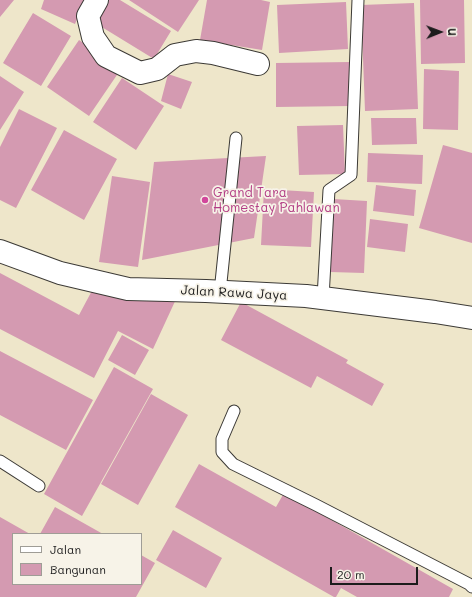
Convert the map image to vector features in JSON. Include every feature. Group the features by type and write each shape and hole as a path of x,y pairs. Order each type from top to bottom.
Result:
{"street":[{"path":"97,0 88,16 93,37 106,56 140,74 157,69 175,55 196,51 213,53 258,64"},
{"name":"Jalan Rawa Jaya","path":"0,251 60,273 128,289 220,292 323,298 472,318"}],"lane":[{"path":"323,298 329,190 351,175 358,0"},
{"path":"220,292 236,138"},
{"path":"234,411 222,439 222,452 232,464 323,508 469,584 472,587"},
{"path":"0,461 39,486"}],"building":[{"path":"0,0 14,0 0,17"},
{"path":"44,0 85,0 75,24 41,9"},
{"path":"104,0 120,0 171,31 154,59 92,21"},
{"path":"129,0 199,0 178,32"},
{"path":"207,0 261,0 270,2 262,50 200,40"},
{"path":"420,0 464,0 465,63 421,64"},
{"path":"346,2 348,49 279,53 277,5"},
{"path":"414,3 418,109 365,111 361,5"},
{"path":"33,13 71,36 41,86 3,63"},
{"path":"79,40 121,69 89,116 47,87"},
{"path":"351,62 351,106 276,107 276,63"},
{"path":"424,69 459,71 458,130 423,129"},
{"path":"168,74 192,82 181,109 161,101"},
{"path":"0,76 24,92 0,130"},
{"path":"122,78 164,106 136,150 93,122"},
{"path":"19,109 57,128 16,208 0,200 0,147"},
{"path":"371,118 416,118 417,144 372,145"},
{"path":"343,125 345,174 299,175 297,126"},
{"path":"64,130 117,159 84,220 31,190"},
{"path":"443,145 472,153 472,243 419,228"},
{"path":"368,153 423,155 422,184 367,182"},
{"name":"Grand Tara Homestay Pahlawan","path":"266,156 254,238 142,260 154,162"},
{"path":"112,176 150,182 138,267 99,262"},
{"path":"376,185 416,190 414,216 373,211"},
{"path":"264,189 314,192 311,247 261,245"},
{"path":"333,199 367,201 364,273 330,272"},
{"path":"370,219 408,224 405,252 367,247"},
{"path":"0,273 79,315 95,285 177,297 153,349 118,331 94,378 0,329"},
{"path":"241,302 348,360 346,363 384,384 372,406 317,376 311,388 221,340"},
{"path":"122,335 149,350 135,375 108,360"},
{"path":"0,351 93,400 66,450 0,415"},
{"path":"114,367 153,389 82,516 44,494"},
{"path":"151,394 188,415 138,505 101,484"},
{"path":"199,464 276,507 284,493 453,589 449,597 357,597 341,588 336,597 334,597 175,507"},
{"path":"55,507 101,533 41,533"},
{"path":"0,517 28,533 12,533 12,585 142,585 142,556 155,563 136,597 0,597"},
{"path":"173,530 222,558 206,588 156,560"}],"place":[{"name":"Grand Tara Homestay Pahlawan","path":"205,200"}]}
